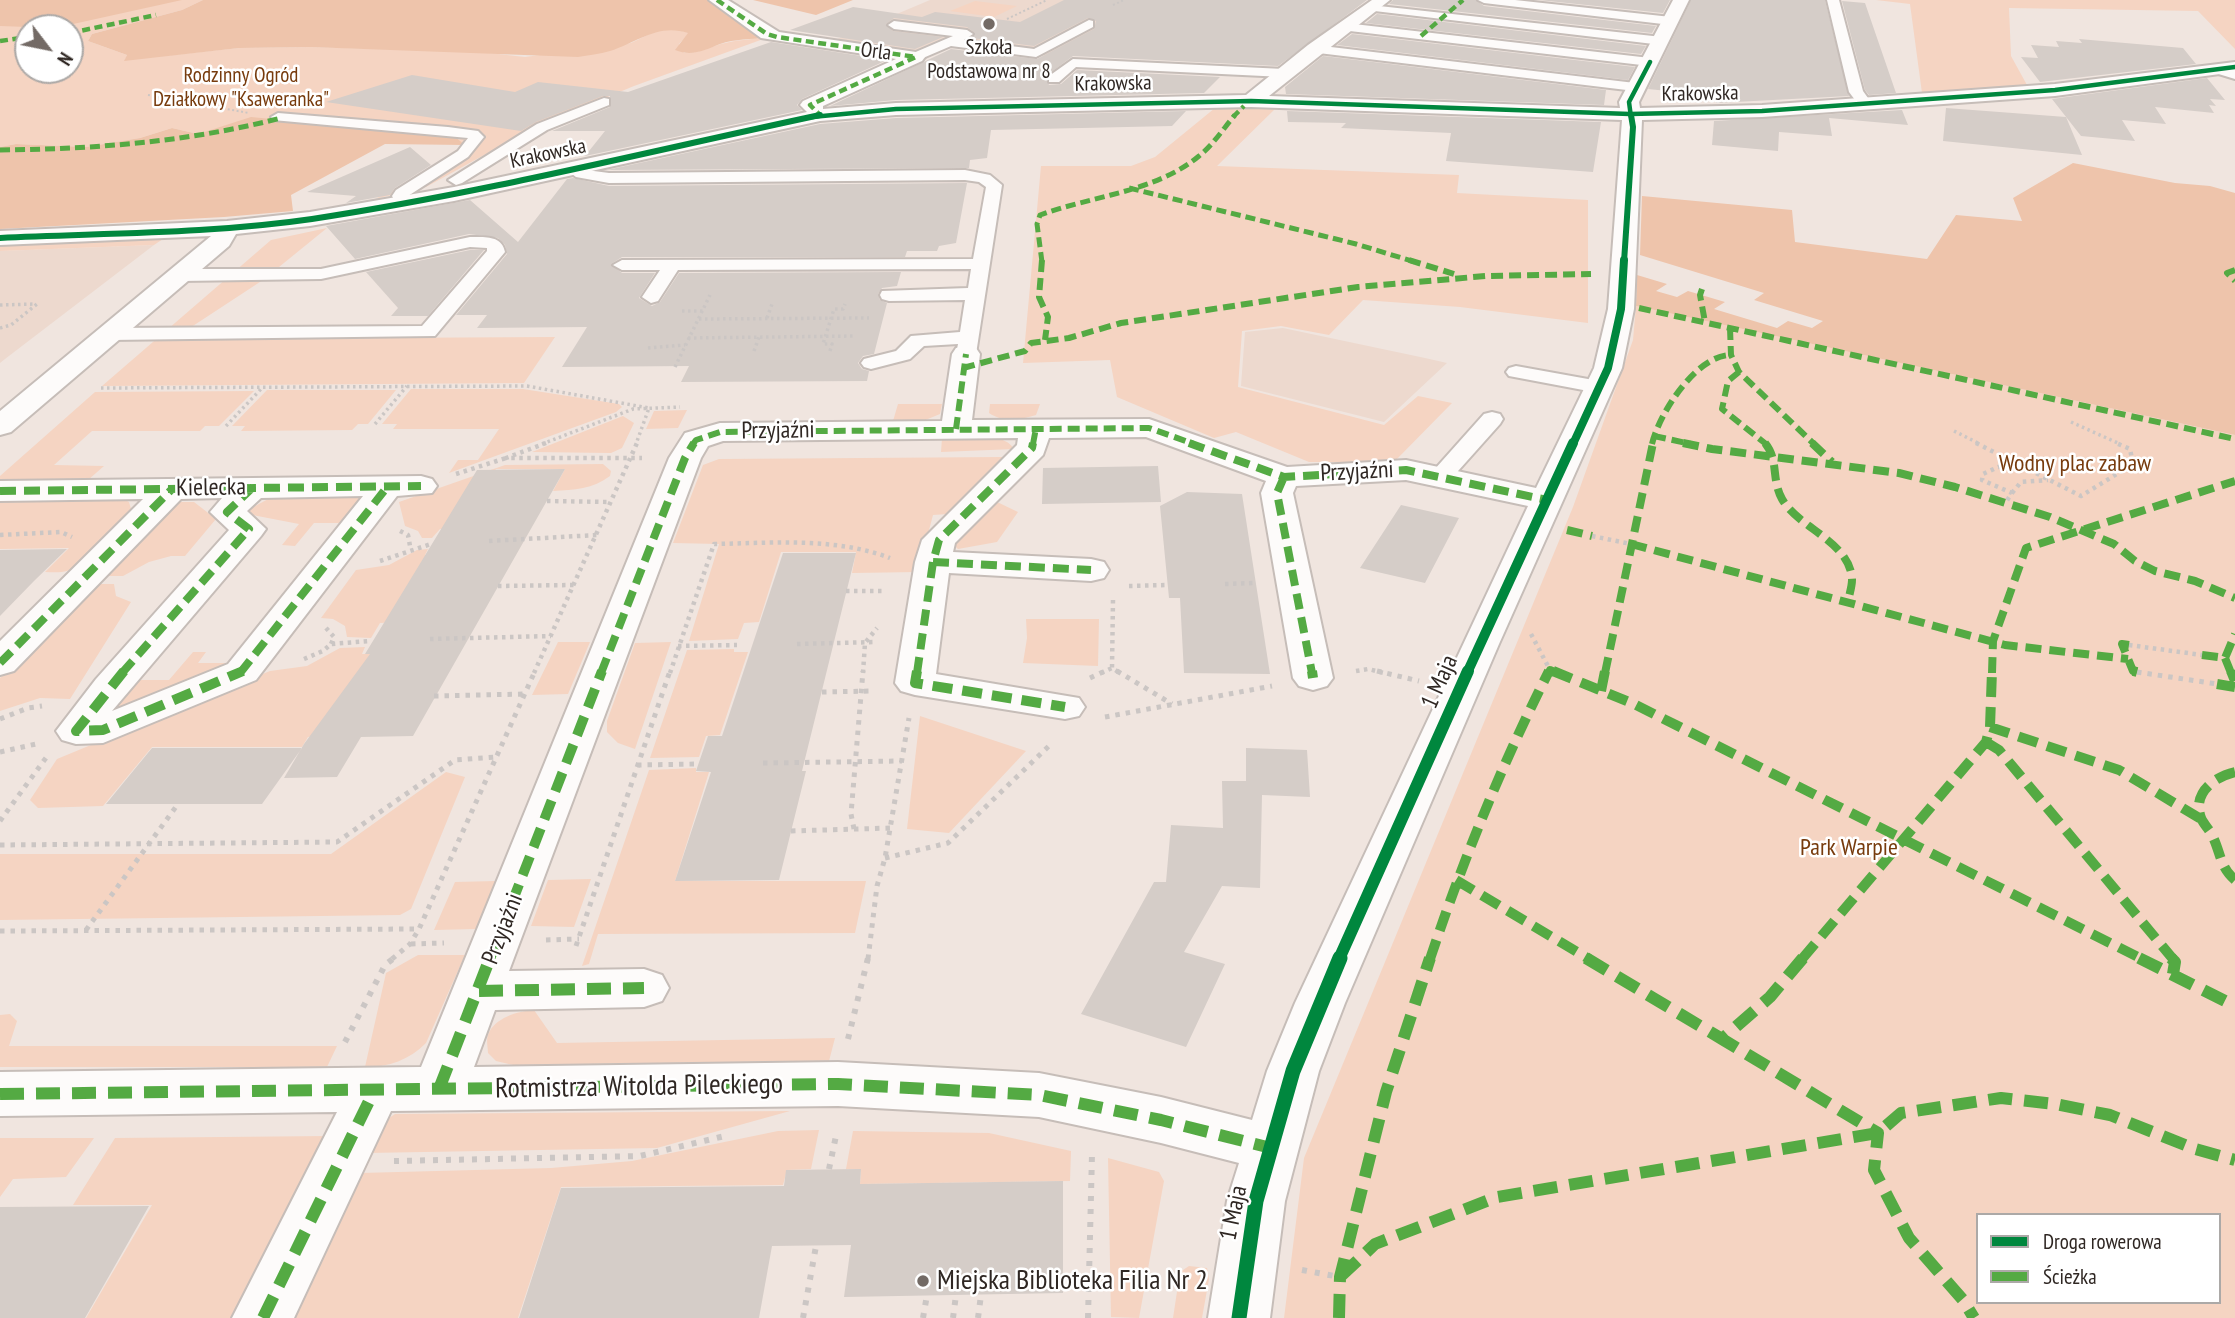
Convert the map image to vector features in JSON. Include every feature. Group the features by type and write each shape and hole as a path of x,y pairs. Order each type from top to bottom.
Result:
{"street":[{"name":"Orla","path":"717,0 767,34 777,37 916,57"},
{"path":"1632,101 1681,0"},
{"path":"1251,101 1314,49 1376,4"},
{"name":"Orla","path":"820,115 810,105 916,57"},
{"name":"Krakowska","path":"0,238 227,228 310,219 454,194 820,115 968,106 1251,101 1632,101 1762,111 2055,90 2229,70"},
{"name":"1 Maja","path":"1239,1318 1256,1201 1293,1071 1320,1003 1612,353 1621,309 1633,127 1632,101"},
{"path":"0,426 220,241 227,228"},
{"path":"956,429 967,345"},
{"path":"1036,428 1032,448 939,540 933,562 914,687 1073,722"},
{"name":"Przyjaźni","path":"439,1089 480,991 685,458 696,440 720,432 1149,428 1284,477 1406,470 1442,475 1547,500"},
{"path":"1284,477 1277,493 1297,583 1313,678"},
{"path":"76,731 103,730 242,672 405,486"},
{"name":"Kielecka","path":"0,491 405,486"},
{"path":"76,731 110,687 249,528 227,512 253,487"},
{"path":"0,663 173,488"},
{"path":"933,562 1102,578"},
{"path":"480,991 644,988"},
{"path":"263,1318 341,1162 362,1071"},
{"name":"Rotmistrza Witolda Pileckiego","path":"0,1094 362,1071 439,1089 837,1108 1039,1095 1161,1120 1271,1148"}],"lane":[{"path":"1484,0 1671,21"},
{"path":"1544,76 1611,0"},
{"path":"1833,0 1856,92 1866,105"},
{"path":"1376,4 1511,24 1662,41"},
{"path":"1467,67 1530,5"},
{"path":"950,41 1036,53 1089,24"},
{"path":"894,25 967,34 916,57"},
{"path":"1345,27 1650,62"},
{"path":"1394,58 1421,36"},
{"path":"1314,49 1544,76 1632,101"},
{"path":"1054,79 1073,63 1284,73"},
{"path":"1196,81 1216,69"},
{"path":"454,194 448,187 449,184 501,150 541,127 604,102"},
{"path":"278,117 447,131 473,134 477,137 463,154 402,193 400,196 404,203"},
{"path":"572,168 582,174 609,178 965,175 984,178 994,185 967,345 918,340 903,355 871,363"},
{"path":"110,334 428,332 496,252 495,246 488,242 470,242 321,274 181,275"},
{"path":"622,265 980,264"},
{"path":"650,297 673,265"},
{"path":"889,295 975,294"},
{"path":"1516,372 1599,387"},
{"path":"1442,475 1492,419"}],"path":[{"path":"148,95 278,117"},
{"path":"675,367 713,291"},
{"path":"0,305 37,304 10,325 0,328"},
{"path":"767,318 772,304"},
{"path":"830,351 832,344 823,344 825,336 834,309 843,309 845,304"},
{"path":"699,318 872,318"},
{"path":"688,338 864,336"},
{"path":"754,351 759,337"},
{"path":"648,348 685,345"},
{"path":"376,424 408,386"},
{"path":"93,388 527,386 649,408"},
{"path":"226,426 263,388"},
{"path":"405,486 506,458 626,412 649,408"},
{"path":"362,1071 344,1040 385,965 410,944 419,929 631,458 649,408"},
{"path":"1954,431 2081,496 2133,464 2130,449 2071,422"},
{"path":"506,458 631,458"},
{"path":"2012,493 1991,486 1982,480 1983,474 1998,467 2022,466"},
{"path":"2006,502 2021,482 2049,480"},
{"path":"547,501 611,502"},
{"path":"0,535 61,532 107,555"},
{"path":"489,541 597,535"},
{"path":"1592,536 1631,544"},
{"path":"410,546 431,544"},
{"path":"559,989 579,939 713,544 799,544 873,549 891,559 891,570"},
{"path":"1102,578 1112,668 1172,705"},
{"path":"1126,586 1167,584"},
{"path":"498,586 574,585"},
{"path":"854,829 852,814 866,643 881,622"},
{"path":"430,639 551,636"},
{"path":"331,644 370,641"},
{"path":"797,644 922,641"},
{"path":"678,646 737,645"},
{"path":"2129,645 2203,655"},
{"path":"885,858 948,843 1073,722 1368,669 1424,683"},
{"path":"2137,672 2217,684"},
{"path":"822,692 862,692 914,687 891,828 877,886 870,951 837,1108 829,1169"},
{"path":"434,696 525,694"},
{"path":"0,752 34,746 60,729 76,731"},
{"path":"0,821 43,760 76,731"},
{"path":"0,845 337,842 455,760 496,757"},
{"path":"763,763 902,761"},
{"path":"637,765 698,764"},
{"path":"86,930 177,804"},
{"path":"791,831 891,828"},
{"path":"0,931 419,929"},
{"path":"540,940 579,939"},
{"path":"410,944 457,942"},
{"path":"341,1162 640,1156 738,1133"},
{"path":"1088,1318 1093,1146"},
{"path":"803,1318 816,1246"},
{"path":"1295,1269 1340,1277"},
{"path":"923,1318 927,1295"},
{"path":"953,1318 956,1295"},
{"path":"978,1318 981,1295"}],"shaded area":[{"path":"0,0 182,0 84,22 84,14 14,14 14,27 0,26"},
{"path":"203,0 710,0 766,38 731,41 687,53 675,50 688,33 667,30 610,51 578,57 310,47 239,48 124,61 127,55 88,41 92,34 182,10"},
{"path":"753,0 853,0 816,15"},
{"name":"Szkoła Podstawowa nr 8","path":"930,0 1150,0 1047,56 955,45 933,54 828,43"},
{"path":"251,117 455,137 465,145 385,144 291,195 293,211 0,229 0,147 16,144 86,147 140,138 172,128 198,134"},
{"path":"2073,163 2175,183 2210,186 2235,193 2235,435 1636,306 1637,275 1667,284 1656,291 1677,297 1688,291 1725,302 1714,309 1777,328 1788,321 1812,328 1823,321 1754,300 1764,293 1640,255 1642,196 1792,210 1795,242 1927,259 1956,215 2022,221 2013,198"},
{"path":"154,245 5,359 0,363 0,251"},
{"path":"1283,328 1447,363 1384,422 1241,386 1245,332"}],"green space":[{"name":"Rodzinny Ogród Działkowy \"Ksaweranka\"","path":"0,0 203,0 182,10 92,34 88,41 127,55 125,60 239,48 310,47 480,52 525,57 631,43 658,30 672,28 689,33 679,44 684,53 721,44 766,38 634,86 535,127 426,187 375,199 460,155 465,144 251,118 198,134 172,128 140,138 86,147 16,144 0,147"},
{"path":"1876,0 2235,0 2235,49 2198,11 2009,8 2011,56 2027,85 1922,93 1910,4"},
{"path":"975,1 1017,6 994,17 950,11"},
{"path":"1215,108 1276,108 1217,166 1459,175 1457,193 1588,200 1588,323 1460,307 1363,300 1329,335 1281,326 1242,331 1238,387 1384,425 1418,396 1452,403 1394,462 1309,462 1236,432 1214,438 1117,397 1110,360 1023,363 1041,166 1131,166 1155,157"},
{"path":"327,228 263,280 173,339 555,337 524,383 102,386 271,240"},
{"path":"166,237 154,245 0,251 0,244"},
{"name":"Park Warpie","path":"1636,306 2235,435 2235,1318 1284,1318 1304,1158 1573,507 1633,340"},
{"path":"411,389 523,389 619,404 622,407 616,412 449,473 458,460 478,460 499,429 393,429 397,424 382,424"},
{"path":"267,390 396,390 368,424 358,424 352,430 241,431 245,426 232,426"},
{"path":"254,391 219,426 205,426 200,431 92,431 54,465 104,466 88,480 0,479 0,476 95,392"},
{"path":"898,404 942,404 940,414 923,421 893,421"},
{"path":"990,404 1040,404 1036,415 1012,420 989,413"},
{"path":"687,410 678,428 646,429 654,411"},
{"path":"623,416 634,423 622,448 611,453 532,452"},
{"path":"991,437 1009,443 1014,449 941,452 942,438"},
{"path":"1009,458 948,514 933,515 918,572 852,573 856,552 781,552 759,622 744,623 738,639 689,641 719,544 673,543 703,465 719,459"},
{"path":"603,464 611,471 610,476 597,484 553,491 565,469 496,469 458,529 440,529 432,538 422,538 418,531 405,526 399,502 505,465"},
{"path":"112,494 129,502 131,509 127,516 103,544 67,571 45,572 69,548 0,549 0,498"},
{"path":"354,495 362,498 346,523 314,523 295,546 282,545 299,524 242,513 272,497"},
{"path":"995,501 1018,512 997,542 958,549 950,542"},
{"path":"174,502 194,502 216,519 185,556 171,556 149,562 123,576 104,576"},
{"path":"428,549 425,555 441,555 400,622 380,623 371,638 347,637 345,626 333,619 321,618 356,570 389,565 417,550"},
{"path":"97,584 114,584 116,596 131,602 70,699 40,698 0,711 0,678"},
{"path":"1026,619 1099,619 1098,666 1023,663 1027,638"},
{"path":"558,642 590,642 568,694 532,695"},
{"path":"671,642 635,749 618,743 607,732 607,721 635,643"},
{"path":"365,647 362,654 377,654 325,736 308,737 302,747 152,747 103,806 38,808 30,800 57,759 270,671 307,666 340,648"},
{"path":"734,649 734,652 748,652 720,735 706,736 699,757 650,758 687,650"},
{"path":"193,652 206,652 198,663 233,663 226,669 110,712 130,680 169,680"},
{"path":"920,716 1026,751 949,833 907,829"},
{"path":"696,768 696,772 709,772 675,881 866,881 855,933 598,934 589,964 582,966 649,770"},
{"path":"446,772 465,777 411,909 400,915 0,920 0,854 331,854"},
{"path":"591,879 574,927 531,926 548,880"},
{"path":"496,881 476,929 434,930 455,882"},
{"path":"418,955 465,955 426,1043 413,1054 398,1061 365,1067 386,973"},
{"path":"534,1010 557,1043 835,1038 829,1061 513,1065 496,1061 488,1053 487,1037 491,1029 507,1016"},
{"path":"10,1014 17,1021 9,1046 337,1046 327,1067 0,1067 0,1015"},
{"path":"790,1111 657,1148 366,1153 379,1125 395,1114"},
{"path":"819,1130 811,1169 787,1170 783,1185 561,1187 518,1318 287,1318 360,1173 551,1168 632,1161 778,1131"},
{"path":"853,1131 989,1133 1071,1151 1070,1181 860,1184 861,1169 846,1169"},
{"path":"329,1136 238,1318 86,1318 152,1205 73,1205 115,1138"},
{"path":"0,1138 94,1138 66,1177 13,1179 0,1197"},
{"path":"1108,1158 1159,1172 1164,1181 1139,1318 1111,1317"},
{"path":"1189,1266 1207,1268 1209,1279 1202,1318 1173,1318 1180,1272"}],"building":[{"path":"1064,0 1367,0 1278,66 1073,56 1046,76 1049,85 1061,84 1077,70 1220,77 1204,93 896,100 830,106 951,49 1037,59 1094,29 1096,21 1088,18 1034,46 971,38 975,33 967,27 894,18 886,24 893,31 943,37 915,49 790,30 853,7 922,17 935,12 1020,22"},
{"path":"1393,0 1476,0 1484,6 1656,26 1652,33 1389,4"},
{"path":"1539,0 1670,0 1663,13"},
{"path":"1691,0 1825,0 1849,96 1716,103 1717,96 1648,89"},
{"path":"1842,1 1865,3 1896,93 1869,95 1865,90"},
{"path":"1377,14 1646,46 1641,54 1366,23"},
{"path":"1352,34 1635,67 1628,80 1337,45"},
{"path":"2079,39 2183,48 2196,64 2040,82 2021,57 2038,58 2031,45 2059,47 2056,41 2082,43"},
{"path":"771,42 887,60 802,99 797,105 802,110 585,156 605,131 552,131 610,107 610,96 603,96 536,122 521,131 326,102 412,75 515,92 538,82 628,92"},
{"path":"1323,56 1606,90 1604,105 1286,94 1285,87"},
{"path":"2207,78 2225,100 2210,99 2216,106 2209,105 2214,113 2155,107 2166,124 2122,120 2135,141 2081,136 2052,99"},
{"path":"1946,108 2066,117 2082,155 1943,141"},
{"path":"1902,110 1908,125 1829,118 1832,136 1779,132 1778,151 1712,145 1714,121"},
{"path":"1186,111 1172,126 991,130 987,158 970,160 969,168 607,170 820,124 896,118"},
{"path":"1287,111 1601,122 1593,172 1446,161 1451,133 1341,128 1346,123 1288,122"},
{"path":"410,147 431,165 395,188 390,195 346,203 356,196 307,192"},
{"path":"567,179 609,186 967,183 956,243 939,246 937,251 907,251 905,257 622,257 611,264 622,273 655,273 639,298 652,306 660,302 679,273 901,272 897,286 882,288 878,294 880,300 887,303 874,354 863,356 858,363 862,369 869,371 867,381 681,382 689,366 562,367 587,327 477,328 487,315 456,315 507,254 505,245 498,238 469,234 355,259 326,226 470,200 518,242"},
{"path":"470,250 484,250 428,316 391,316 398,308 366,272"},
{"path":"1158,466 1161,502 1042,504 1043,468"},
{"path":"565,469 413,736 361,737 337,777 284,778 304,744 370,654 365,654 477,470"},
{"path":"1187,492 1242,494 1270,674 1184,673 1180,598 1169,598 1160,506"},
{"path":"1401,505 1459,518 1425,583 1360,568"},
{"path":"67,549 34,581 0,616 0,550"},
{"path":"783,553 856,553 802,771 806,771 779,880 675,881 711,772 696,771 708,736 722,736"},
{"path":"152,748 302,748 262,804 106,804"},
{"path":"1246,748 1307,750 1310,797 1262,795 1260,888 1222,886 1184,952 1225,964 1186,1047 1081,1014 1154,882 1166,882 1171,825 1223,828 1222,781 1246,781"},
{"path":"861,1169 860,1184 1063,1181 1063,1293 844,1297 851,1245 772,1246 759,1318 519,1318 561,1188 784,1186 786,1170"},
{"path":"149,1206 85,1318 0,1318 0,1207"}],"marked path":[{"path":"717,0 767,34 777,37 916,57 810,105 820,115"},
{"path":"1421,36 1463,0"},
{"path":"84,30 156,15"},
{"path":"0,41 14,39"},
{"path":"1045,340 1048,317 1039,297 1043,267 1037,224 1040,215 1138,186 1175,171 1200,155 1244,106"},
{"path":"0,150 142,144 212,134 281,118"},
{"path":"1129,188 1356,244 1454,274"},
{"path":"2235,270 2227,273 2235,281"},
{"path":"963,368 1025,351 1031,343 1069,338 1121,323 1358,287 1486,276 1591,274"},
{"path":"1702,289 1700,295 1705,322"},
{"path":"1639,308 2235,439"},
{"path":"1730,328 1731,355 1739,372 1832,462"},
{"path":"956,429 966,354"},
{"path":"1601,691 1654,436 1675,393 1696,372 1724,355 1731,355"},
{"path":"1739,372 1728,381 1722,409 1765,442 1775,458 1774,482 1783,501 1846,561 1852,580 1848,602"},
{"path":"1036,428 1032,448 939,540 933,562 915,683 1065,707"},
{"path":"439,1089 685,458 696,440 720,432 1149,428 1284,477 1406,470 1547,500"},
{"path":"1654,436 1712,449 1899,473 1955,487 2050,517 2114,544 2135,561 2155,571 2195,581 2235,598"},
{"path":"1284,477 1277,493 1313,678"},
{"path":"1974,1318 1963,1300 1909,1238 1874,1170 1878,1133 1722,1039 1770,997 1986,742 1990,727 1993,641 2026,548 2235,481"},
{"path":"253,487 227,512 249,529 110,687 76,731 103,730 242,672 388,486"},
{"path":"0,491 421,486"},
{"path":"0,663 173,488"},
{"path":"1567,530 1592,536"},
{"path":"1631,544 2005,645 2128,659"},
{"path":"933,562 1091,570"},
{"path":"2202,655 2225,658 2235,634"},
{"path":"2129,645 2122,644 2133,671 2137,672"},
{"path":"2225,658 2235,681"},
{"path":"1339,1318 1340,1277 1386,1092 1456,880 1516,736 1550,670 1634,704 2235,1006"},
{"path":"2217,684 2235,687"},
{"path":"1990,727 2119,770 2201,819"},
{"path":"1986,742 1999,750 2175,962 2173,974"},
{"path":"2235,772 2218,777 2206,787 2199,809 2202,821 2213,837 2221,864 2235,880"},
{"path":"1456,880 1722,1039"},
{"path":"479,991 644,988"},
{"path":"0,1094 838,1084 1039,1095 1161,1120 1271,1148"},
{"path":"263,1318 374,1091"},
{"path":"1340,1277 1375,1244 1497,1197 1878,1133 1901,1113 2001,1098 2055,1104 2110,1115 2195,1149 2235,1160"}],"cycle path":[{"path":"1239,1318 1256,1201 1293,1071 1320,1003 1480,644 1608,368 1621,309 1633,127 1629,102 1650,62"},
{"path":"0,238 227,228 310,219 454,194 820,115 896,109 1251,101 1630,114 1762,111 2055,90 2235,67"}],"place":[{"name":"Szkoła Podstawowa nr 8","path":"989,24"},
{"name":"Miejska Biblioteka Filia Nr 2","path":"923,1281"}],"park label":[{"name":"Wodny plac zabaw","path":"2075,464"}]}
